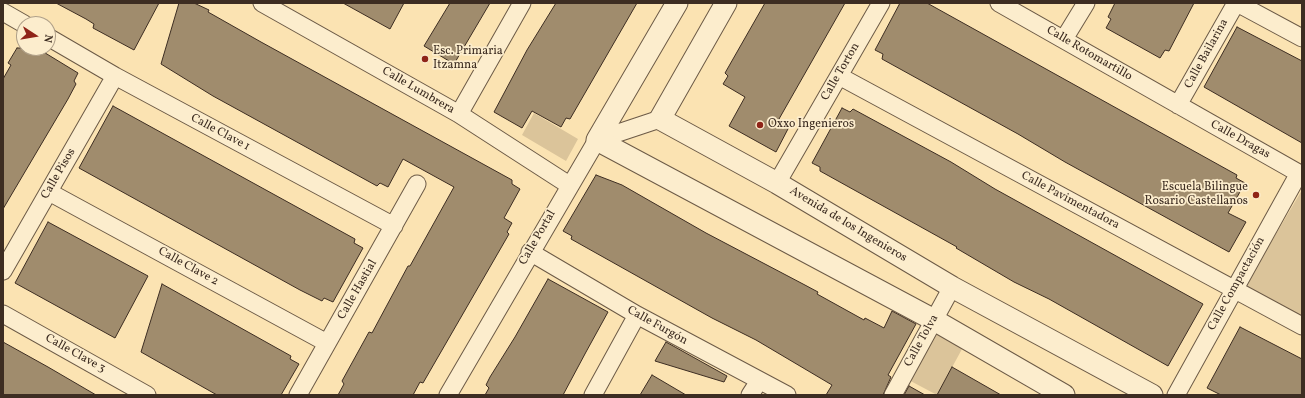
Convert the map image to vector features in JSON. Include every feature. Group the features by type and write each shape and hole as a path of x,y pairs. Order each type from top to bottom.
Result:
{"street":[{"name":"Calle Lumbrera","path":"262,3 459,114 569,185"},
{"path":"459,114 522,3"},
{"path":"597,140 677,3"},
{"path":"597,140 660,119 726,3"},
{"name":"Calle Torton","path":"777,183 881,3"},
{"name":"Calle Rotomartillo","path":"999,3 1178,105"},
{"path":"1064,40 1086,3"},
{"path":"1236,3 1302,38"},
{"name":"Calle Bailarina","path":"1178,105 1236,3"},
{"path":"3,12 16,19"},
{"name":"Calle Clave 1","path":"56,43 115,76 394,226"},
{"name":"Calle Pisos","path":"3,272 115,76"},
{"name":"Calle Pavimentadora","path":"839,76 1302,326"},
{"name":"Calle Dragas","path":"1178,105 1300,174"},
{"name":"Avenida de los Ingenieros","path":"660,119 777,183 952,287 1152,395"},
{"path":"597,140 934,320 1064,395"},
{"name":"Calle Portal","path":"448,395 569,185 597,140"},
{"name":"Calle Compactación","path":"1176,395 1300,174"},
{"name":"Calle Hastial","path":"298,395 417,184"},
{"name":"Calle Clave 2","path":"49,192 327,343"},
{"name":"Calle Furgón","path":"530,252 637,315 755,388 787,395"},
{"name":"Calle Tolva","path":"893,395 952,287"},
{"name":"Calle Clave 3","path":"3,314 146,395"},
{"path":"593,395 637,315"}],"shaded area":[{"path":"534,113 578,139 566,161 522,135"},
{"path":"1302,190 1302,317 1244,288"},
{"path":"934,320 968,338 937,395 905,378"}],"building":[{"path":"56,3 159,3 134,50 93,28 94,24"},
{"path":"179,3 194,3 209,10 208,12 261,42 512,180 512,184 520,189 504,218 512,223 507,232 509,234 423,383 420,382 413,395 338,395 344,384 342,381 369,332 372,333 408,266 410,266 454,187 403,159 388,187 380,183 377,186 213,96 161,64"},
{"path":"343,3 404,3 390,29"},
{"path":"450,3 490,3 454,64 424,46"},
{"path":"556,3 637,3 570,119 566,118 561,127 532,111 522,128 494,112 527,50"},
{"path":"765,3 845,3 779,119 790,125 776,152 729,126 745,97 723,84 728,76 725,73"},
{"path":"900,3 927,3 1237,175 1236,178 1245,183 1228,213 1246,222 1229,252 882,59 883,54 875,50"},
{"path":"1115,3 1194,3 1169,51 1165,50 1160,58 1106,28 1111,19 1108,17"},
{"path":"1237,27 1302,61 1302,143 1204,87"},
{"path":"16,50 16,56 50,56 78,73 74,81 76,84 68,99 3,209 3,79 11,65 8,63"},
{"path":"113,106 355,239 354,243 363,248 333,302 324,298 322,301 300,290 79,168"},
{"path":"842,108 850,112 853,109 951,162 995,189 1203,304 1168,366 1049,299 1014,282 956,248 957,247 820,171 820,167 812,163"},
{"path":"596,175 622,185 706,233 818,292 817,294 864,320 865,318 884,328 892,311 916,324 888,375 891,377 883,395 826,395 832,385 756,340 712,318 571,239 572,236 563,231"},
{"path":"48,222 148,276 115,338 15,283"},
{"path":"548,279 608,312 563,395 485,395 489,388 486,385 490,377"},
{"path":"162,284 291,356 290,359 299,364 281,395 217,395 141,352"},
{"path":"1240,327 1302,359 1302,395 1221,395 1207,388"},
{"path":"3,342 48,367 96,395 3,395"},
{"path":"666,342 727,376 724,382 655,361"},
{"path":"952,367 1001,395 937,395"},
{"path":"652,375 686,395 640,395"},
{"path":"909,386 925,395 904,395"}],"place":[{"name":"Esc. Primaria Itzamna","path":"425,59"},
{"name":"Oxxo Ingenieros","path":"760,125"},
{"name":"Escuela Bilingue Rosario Castellanos","path":"1256,195"}]}
